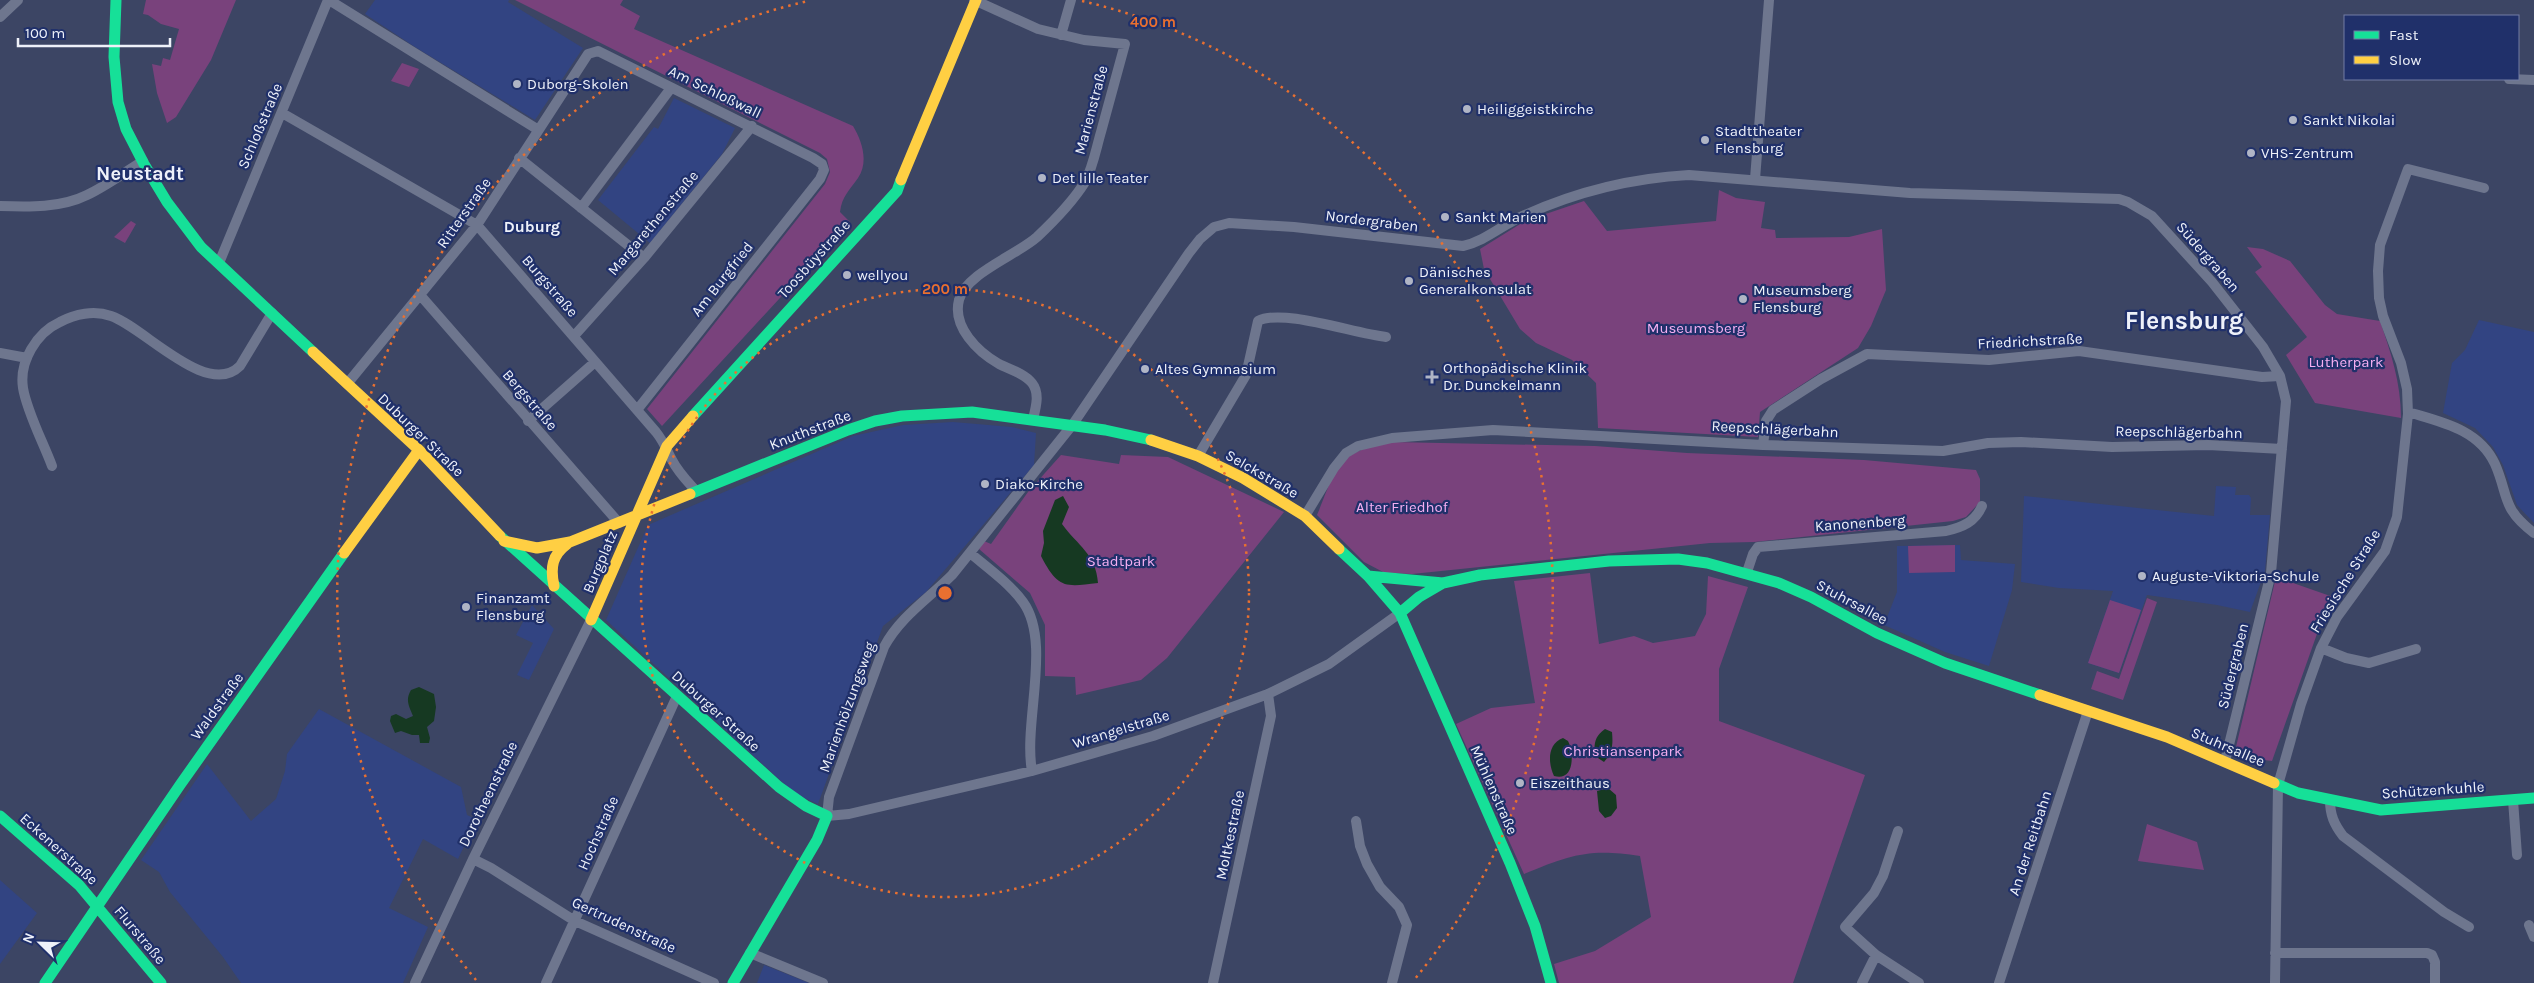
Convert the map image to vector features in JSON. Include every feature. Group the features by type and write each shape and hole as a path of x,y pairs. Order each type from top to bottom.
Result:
{"main road":[{"name":"Duburger Straße","path":"116,0 115,37 120,114 143,161 188,232 218,263 419,450 504,541 779,788 806,806 827,816"},
{"name":"Toosbüystraße","path":"636,516 667,446 897,191 976,0"},
{"name":"Knuthstraße","path":"504,541 522,548 536,550 570,542 875,421 911,415 972,412 1073,424"},
{"name":"Selckstraße","path":"1073,424 1150,440 1198,456 1243,478 1304,516 1368,576 1400,613"},
{"name":"Waldstraße","path":"45,983 196,762 402,471 419,450"},
{"name":"Burgplatz","path":"591,620 606,591 636,516"},
{"name":"Knuthstraße","path":"554,586 551,575 554,556 570,542"},
{"name":"Stuhrsallee","path":"1400,613 1419,597 1443,583 1480,575 1609,561 1650,559 1707,563 1747,572 1811,597 1877,633 1945,663 2167,737 2278,785"},
{"path":"1368,576 1443,583"},
{"name":"Mühlenstraße","path":"1400,613 1510,863 1534,926 1551,983"},
{"name":"Schützenkuhle","path":"2278,785 2330,800 2381,810 2403,810 2534,798"},
{"name":"Eckenerstraße","path":"0,816 79,885 97,906"},
{"name":"Marienhölzungsweg","path":"733,983 817,840 827,816"},
{"name":"Flurstraße","path":"97,906 161,983"}],"street":[{"path":"0,17 18,0"},
{"path":"329,0 537,130"},
{"name":"Schloßstraße","path":"218,263 329,0"},
{"path":"976,0 1038,29 1061,34 1071,0"},
{"path":"1756,179 1769,0"},
{"name":"Marienstraße","path":"1033,419 1037,401 1032,383 1025,376 985,355 975,346 962,324 958,313 958,301 962,292 975,278 1018,252 1064,210 1079,191 1091,168 1125,44 1084,40 1061,34"},
{"name":"Ritterstraße","path":"347,384 477,226 537,130 588,54 593,51"},
{"name":"Am Schloßwall","path":"593,51 598,51 752,126 822,164"},
{"path":"2519,79 2534,80"},
{"path":"582,208 671,88"},
{"name":"Burgstraße","path":"282,113 477,226 574,336 667,446"},
{"name":"Margarethenstraße","path":"574,336 644,258 752,126"},
{"path":"519,158 644,258"},
{"path":"0,206 24,207 70,201 87,196 143,161"},
{"name":"Am Burgfried","path":"637,410 820,179 824,170 822,164"},
{"name":"Friesische Straße","path":"2275,983 2278,785 2301,704 2321,648 2337,617 2376,564 2392,534 2397,517 2408,412 2407,390 2401,363 2383,316 2379,298 2378,271 2380,245 2408,169 2484,188"},
{"name":"Nordergraben","path":"1073,424 1189,253 1200,239 1214,227 1229,223 1294,227 1463,246 1478,241 1524,215 1584,192 1667,176 1689,175 1756,179"},
{"name":"Südergraben","path":"1756,179 1910,193 2119,199 2152,216 2212,282 2263,346 2280,376 2286,402 2271,573 2225,761"},
{"name":"Bergstraße","path":"421,296 528,421 619,522"},
{"path":"52,466 23,388 22,379 27,358 37,340 58,323 75,316 99,313 120,320 180,360 199,370 222,376 232,373 240,366 272,313"},
{"path":"1198,456 1246,375 1258,321 1265,318 1309,321 1361,334 1386,337"},
{"name":"Friedrichstraße","path":"1763,445 1766,421 1773,410 1821,378 1867,354 1989,360 2080,351 2262,378 2280,376"},
{"path":"0,353 27,358"},
{"path":"528,421 595,362"},
{"path":"2408,412 2451,424 2479,442 2495,464 2504,497 2511,511 2522,524 2534,533"},
{"name":"Marienhölzungsweg","path":"827,816 829,797 892,631 905,617 931,596 970,552 1073,424"},
{"name":"Reepschlägerbahn","path":"1304,516 1322,492 1334,468 1346,453 1368,442 1392,438 1502,430 1763,445 1943,451 1988,444 2021,442 2112,446 2208,445 2282,449"},
{"path":"667,446 671,458 682,476 696,491"},
{"name":"Kanonenberg","path":"1747,572 1753,554 1758,547 1764,545 1946,531 1968,524 1978,514 1982,506"},
{"path":"970,552 1013,591 1032,618 1036,645 1030,751 1032,771"},
{"name":"Wrangelstraße","path":"827,816 849,814 1032,771 1153,736 1268,694 1329,664 1400,613"},
{"name":"Dorotheenstraße","path":"415,983 473,859 591,620"},
{"path":"2321,648 2346,658 2369,663 2416,649"},
{"name":"Moltkestraße","path":"1213,983 1271,716 1268,694"},
{"name":"Hochstraße","path":"546,983 677,696"},
{"name":"An der Reitbahn","path":"1999,983 2088,711"},
{"path":"2330,800 2330,811 2335,825 2343,836 2444,912 2469,927"},
{"path":"2513,800 2517,855"},
{"path":"1356,821 1360,846 1367,864 1380,887 1398,907 1407,925 1392,983"},
{"path":"1898,831 1883,876 1874,893 1845,927 1876,954 1919,983"},
{"name":"Gertrudenstraße","path":"473,859 491,868 575,921 714,983"},
{"path":"2530,926 2534,937"},
{"path":"750,952 823,983"},
{"path":"2275,953 2427,953 2432,955 2435,962 2435,983"},
{"path":"1862,983 1876,954"}],"shaded area":[{"name":"Duborg-Skolen","path":"375,0 509,0 508,2 583,48 535,120 415,47 365,14"},
{"path":"674,98 735,128 722,154 650,243 598,200 654,127 658,129"},
{"path":"2479,320 2534,332 2534,523 2517,505 2503,465 2493,447 2475,428 2443,413 2452,363 2465,350"},
{"path":"953,422 1012,427 1036,433 1034,465 926,592 883,626 818,804 795,794 606,620 648,525 853,436 903,425"},
{"name":"Auguste-Viktoria-Schule","path":"2216,486 2236,487 2235,495 2249,495 2251,498 2250,515 2270,515 2265,571 2250,612 2217,605 2147,595 2119,673 2088,663 2113,591 2059,588 2021,582 2024,496 2214,516"},
{"path":"1063,496 1069,507 1062,524 1090,557 1097,573 1098,583 1070,585 1064,583 1052,575 1041,556 1044,543 1043,531 1055,500"},
{"path":"1960,545 1961,560 2015,564 2012,590 1989,666 1945,652 1884,625 1897,592 1897,546"},
{"path":"532,605 554,629 529,680 517,675 533,643 516,635"},
{"path":"419,687 434,694 436,707 434,721 427,727 430,738 429,743 420,743 419,735 412,735 401,731 395,733 390,721 391,716 396,714 406,719 413,716 408,703 408,697 411,690"},
{"path":"319,709 461,787 467,815 480,821 470,841 467,840 458,859 423,839 389,908 428,927 403,983 241,983 223,957 170,892 159,872 141,860 207,764 251,821 276,799 285,771 287,754"},
{"path":"1605,729 1612,732 1612,748 1604,762 1595,756 1595,748 1597,738"},
{"path":"1563,738 1568,741 1570,746 1571,765 1566,775 1561,777 1554,776 1550,754 1554,745"},
{"path":"1608,788 1616,795 1617,808 1611,816 1605,818 1599,811 1597,791"},
{"path":"0,880 37,913 0,964"},
{"path":"764,965 809,983 757,983"}],"green space":[{"path":"146,0 236,0 211,60 176,117 167,123 157,93 152,64 161,66 163,58 170,60 179,29 161,24 148,15 143,14"},
{"path":"515,0 623,0 620,5 640,16 634,29 853,126 859,138 864,158 863,165 858,178 844,198 840,212 850,222 662,426 647,409 825,184 830,172 827,159 820,153"},
{"path":"402,63 419,69 409,87 391,81"},
{"name":"Museumsberg","path":"1719,190 1736,198 1765,202 1761,228 1775,230 1776,238 1849,237 1882,229 1886,290 1871,326 1858,348 1760,412 1758,437 1598,428 1596,383 1572,360 1536,343 1520,329 1484,269 1480,249 1525,221 1584,201 1607,231 1716,221"},
{"path":"131,221 136,224 125,243 114,237"},
{"name":"Lutherpark","path":"2247,247 2263,249 2290,261 2325,305 2337,314 2380,321 2397,380 2401,418 2315,403 2286,355 2307,337 2255,272 2262,267"},
{"name":"Alter Friedhof","path":"1392,442 1595,446 1687,453 1864,460 1976,470 1980,479 1980,502 1966,517 1953,521 1754,542 1710,543 1412,574 1385,573 1364,562 1317,515 1329,484 1341,464 1348,457 1373,446"},
{"name":"Stadtpark","path":"1061,455 1119,464 1121,455 1168,457 1284,512 1167,658 1141,680 1076,695 1075,677 1045,676 1045,625 1030,593 979,549 984,541 991,544 1028,492"},
{"path":"1955,545 1955,572 1909,573 1908,546"},
{"name":"Christiansenpark","path":"1590,573 1599,644 1634,636 1653,643 1695,636 1706,614 1708,576 1748,587 1719,669 1719,721 1865,775 1793,983 1559,983 1554,964 1595,951 1651,917 1640,856 1607,853 1580,855 1554,862 1524,874 1456,724 1491,708 1535,703 1514,581"},
{"path":"2276,577 2336,598 2318,631 2272,761 2255,759 2238,752 2236,747"},
{"path":"2147,598 2157,602 2123,700 2091,689 2097,671 2119,679"},
{"path":"2110,600 2141,610 2119,673 2088,663"},
{"path":"2147,824 2197,842 2204,870 2138,861"}],"traffic: fast":[{"path":"116,0 114,57 118,102 126,129 144,164 167,202 201,247 313,352"},
{"path":"693,416 897,191 901,180"},
{"path":"690,494 848,430 875,421 902,416 972,412 1105,430 1151,440"},
{"path":"500,536 779,787 806,806 827,816 817,840 733,983"},
{"path":"1339,549 1368,576 1400,613 1510,863 1535,926 1551,983"},
{"path":"45,983 180,785 344,553"},
{"path":"1400,613 1419,597 1443,583 1480,575 1609,561 1678,559 1707,563 1779,583 1811,597 1877,633 1945,663 2040,695"},
{"path":"1368,576 1443,583"},
{"path":"2274,783 2298,793 2381,810 2534,798"},
{"path":"0,816 79,885 161,983"}],"traffic: slow":[{"path":"901,180 976,0"},
{"path":"313,352 419,450 500,536"},
{"path":"591,620 667,446 693,416"},
{"path":"1151,440 1198,456 1243,478 1305,516 1339,549"},
{"path":"344,553 419,450"},
{"path":"504,541 537,548 570,542 690,494"},
{"path":"554,586 553,562 558,553 567,544"},
{"path":"2040,695 2167,737 2274,783"}],"place":[{"name":"Duborg-Skolen","path":"517,84"},
{"name":"Heiliggeistkirche","path":"1467,109"},
{"name":"Sankt Nikolai","path":"2293,120"},
{"name":"Stadttheater Flensburg","path":"1705,140"},
{"name":"VHS-Zentrum","path":"2251,153"},
{"name":"Det lille Teater","path":"1042,178"},
{"name":"Sankt Marien","path":"1445,217"},
{"name":"wellyou","path":"847,275"},
{"name":"Dänisches Generalkonsulat","path":"1409,281"},
{"name":"Museumsberg Flensburg","path":"1743,299"},
{"name":"Altes Gymnasium","path":"1145,369"},
{"name":"Orthopädische Klinik Dr. Dunckelmann","path":"1432,377"},
{"name":"Diako-Kirche","path":"985,484"},
{"name":"Auguste-Viktoria-Schule","path":"2142,576"},
{"name":"Finanzamt Flensburg","path":"466,607"},
{"name":"Eiszeithaus","path":"1520,783"}],"district":[{"name":"Neustadt","path":"140,173"},
{"name":"Duburg","path":"532,226"},
{"name":"Flensburg","path":"2184,320"}]}
